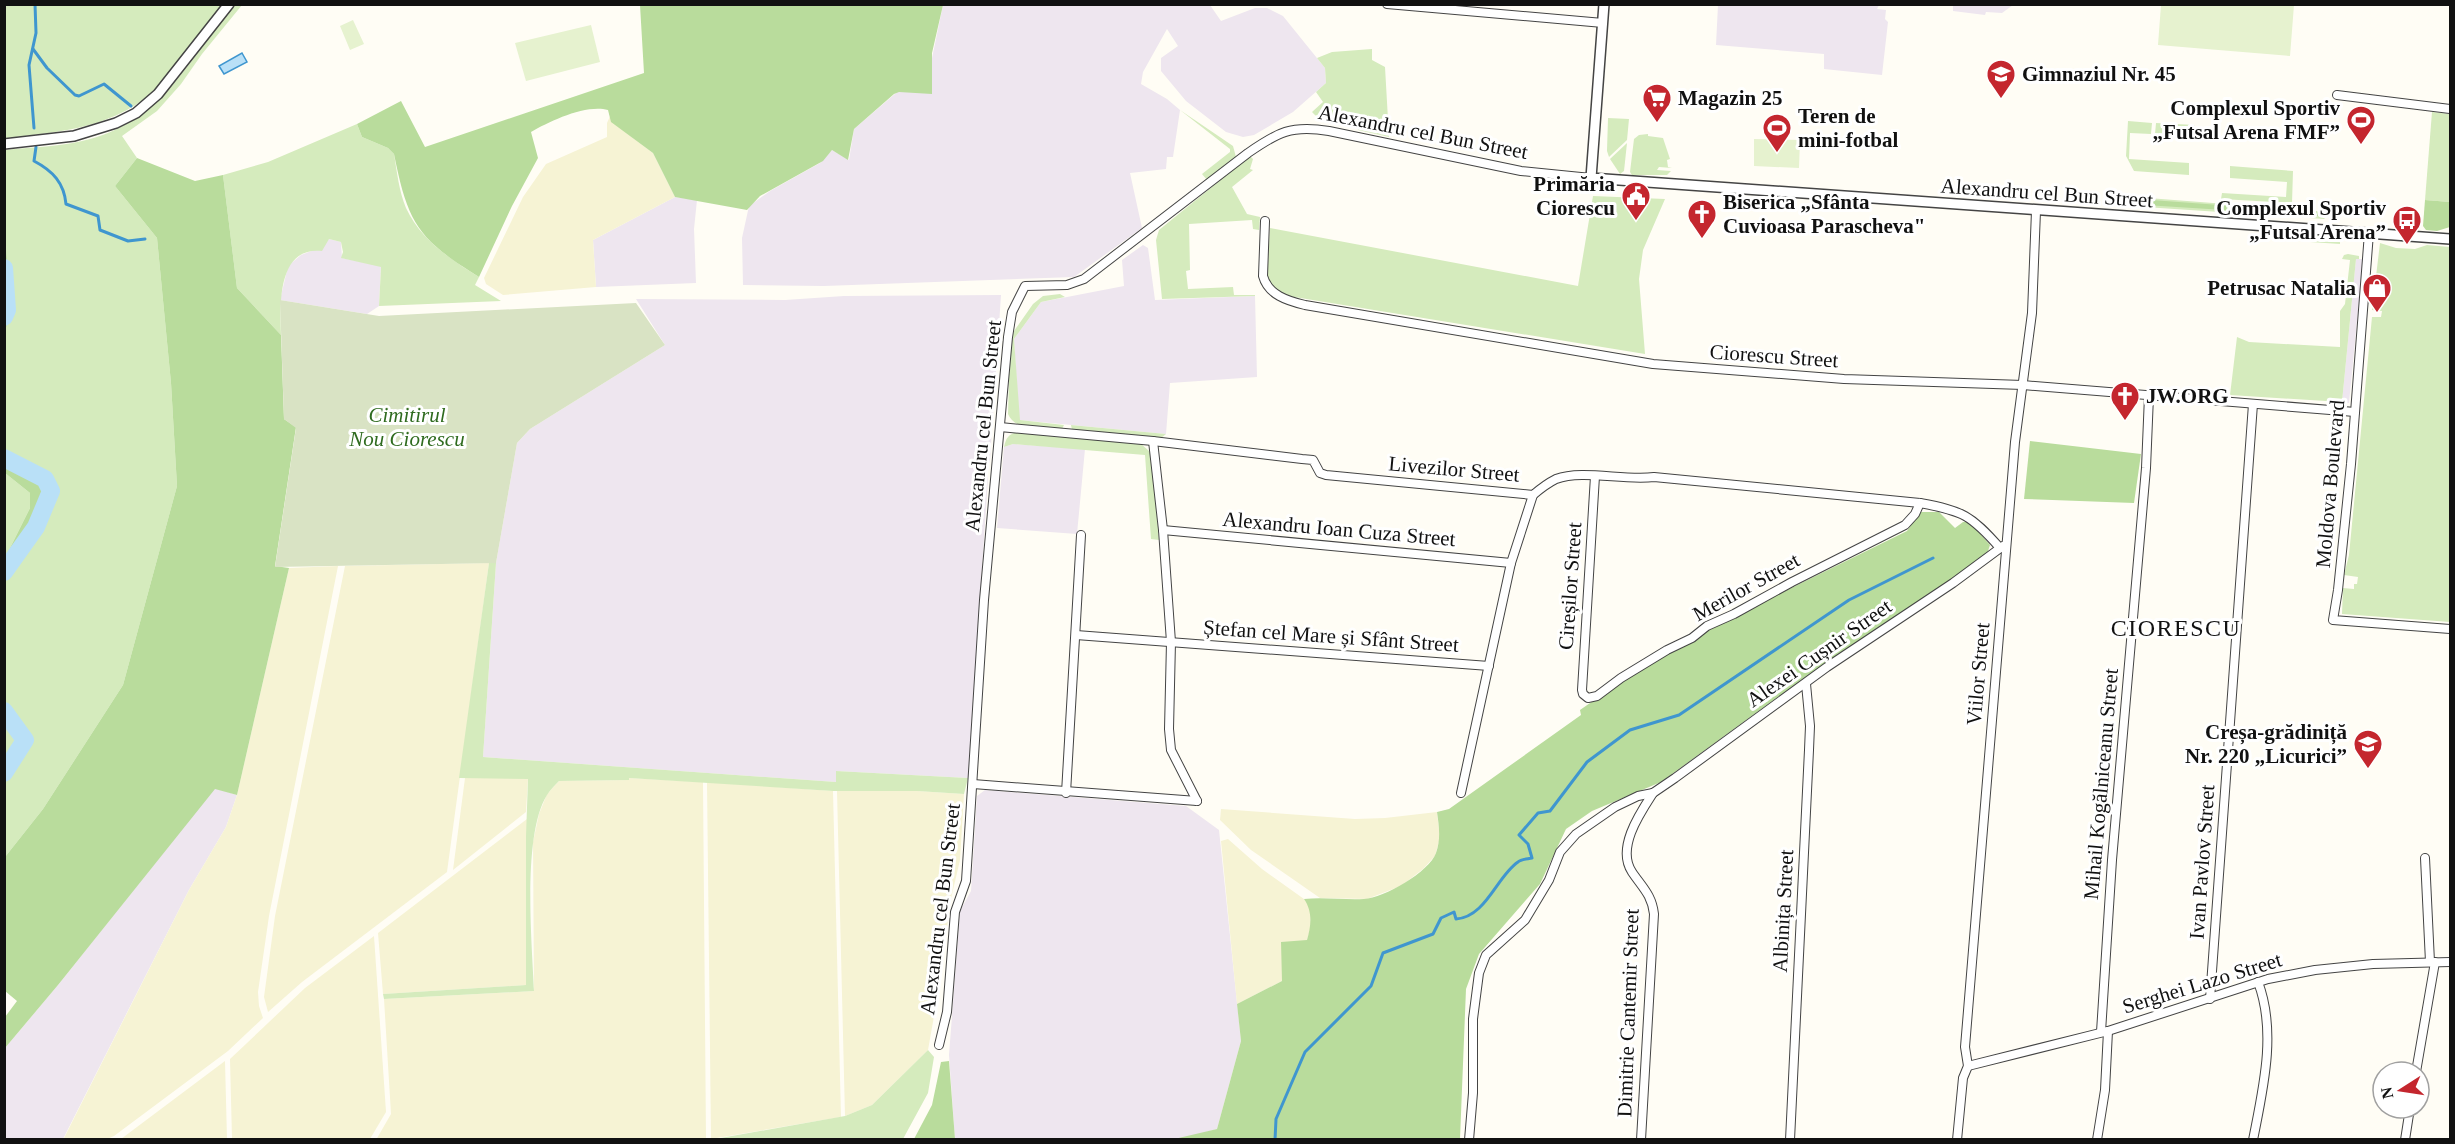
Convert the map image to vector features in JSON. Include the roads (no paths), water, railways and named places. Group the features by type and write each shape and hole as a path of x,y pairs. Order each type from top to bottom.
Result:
{"street":[{"path":"4,144 74,136 116,123 136,113 158,94 229,4"},
{"path":"1387,4 1603,23"},
{"path":"1591,178 1604,4"},
{"path":"2337,94 2451,109"},
{"name":"Alexandru cel Bun Street","path":"939,1045 947,1012 955,912 966,881 984,600 1012,312 1025,285 1067,285 1084,279 1248,153 1283,132 1298,128 1312,128 1521,171 1591,178 2451,239"},
{"name":"Viilor Street","path":"1957,1140 1963,1078 1968,1066 1965,1047 2003,546 2031,313 2036,211"},
{"name":"Ciorescu Street","path":"1265,221 1263,276 1265,283 1281,299 1288,302 1653,364 1844,379 2023,385 2355,412"},
{"name":"Moldova Boulevard","path":"2369,233 2355,412 2338,590 2333,620 2451,629"},
{"name":"Mihail Kogălniceanu Street","path":"2097,1140 2105,1090 2112,861 2146,459 2149,396"},
{"name":"Ivan Pavlov Street","path":"2210,999 2253,404"},
{"name":"Livezilor Street","path":"1000,428 1153,441 1313,460 1320,473 1326,475 1533,495 1558,479 1595,476 1637,480 1654,477 1920,503 1949,508 1968,515 2003,546"},
{"path":"973,784 1066,793 1197,801 1171,750 1169,729 1170,642 1163,530 1153,441"},
{"name":"Cireșilor Street","path":"1585,697 1582,690 1595,476"},
{"path":"1461,793 1511,563 1533,495"},
{"name":"Merilor Street","path":"1585,697 1597,696 1639,666 1692,638 1707,626 1905,525 1920,503"},
{"name":"Alexandru Ioan Cuza Street","path":"1163,530 1511,563"},
{"path":"1066,793 1082,535"},
{"name":"Alexei Cușnir Street","path":"1653,793 1827,667 1953,584 2003,546"},
{"name":"Ștefan cel Mare și Sfânt Street","path":"1076,635 1489,666"},
{"name":"Albinița Street","path":"1790,1140 1810,742 1806,684"},
{"path":"1469,1140 1473,1094 1473,1018 1479,973 1486,955 1525,920 1550,880 1560,852 1576,834 1614,807 1638,796 1653,793"},
{"name":"Dimitrie Cantemir Street","path":"1641,1140 1654,914 1649,894 1630,868 1627,849 1637,819 1653,793"},
{"path":"2418,1060 2432,962 2425,858"},
{"name":"Serghei Lazo Street","path":"1968,1066 2105,1032 2258,982 2315,970 2373,964 2451,962"},
{"path":"2253,1140 2266,1062 2263,995 2258,982"},
{"path":"2404,1140 2408,1120"}],"water":[{"path":"242,53 247,62 224,74 219,66"}],"waterway":[{"path":"34,128 29,65 36,33 35,4"},
{"path":"33,49 47,68 75,95 79,96 104,84 131,106"},
{"path":"36,147 34,161 56,178 63,190 66,204 98,216 100,230 128,241 145,239"},
{"path":"4,268 7,310 4,317"},
{"path":"4,458 45,479 51,491 36,527 4,572"},
{"path":"1275,1140 1276,1119 1305,1052 1371,986 1383,953 1433,934 1441,918 1454,912 1456,919 1466,917 1483,904 1511,868 1519,861 1532,858 1528,844 1519,835 1538,813 1550,811 1587,762 1630,730 1679,715 1849,600 1933,558"},
{"path":"4,711 25,740 4,773"}],"place":[{"name":"Gimnaziul Nr. 45","path":"2001,100"},
{"name":"Magazin 25","path":"1657,124"},
{"name":"Complexul Sportiv „Futsal Arena FMF”","path":"2361,146"},
{"name":"Teren de mini-fotbal","path":"1777,154"},
{"name":"Primăria Ciorescu","path":"1636,222"},
{"name":"Biserica „Sfânta Cuvioasa Parascheva\"","path":"1702,240"},
{"name":"Complexul Sportiv „Futsal Arena”","path":"2407,246"},
{"name":"Petrusac Natalia","path":"2377,314"},
{"name":"JW.ORG","path":"2125,422"},
{"name":"Creșa-grădiniță Nr. 220 „Licurici”","path":"2368,770"}],"district":[{"name":"CIORESCU","path":"2176,628"}],"park label":[{"name":"Cimitirul Nou Ciorescu","path":"407,427"}]}
